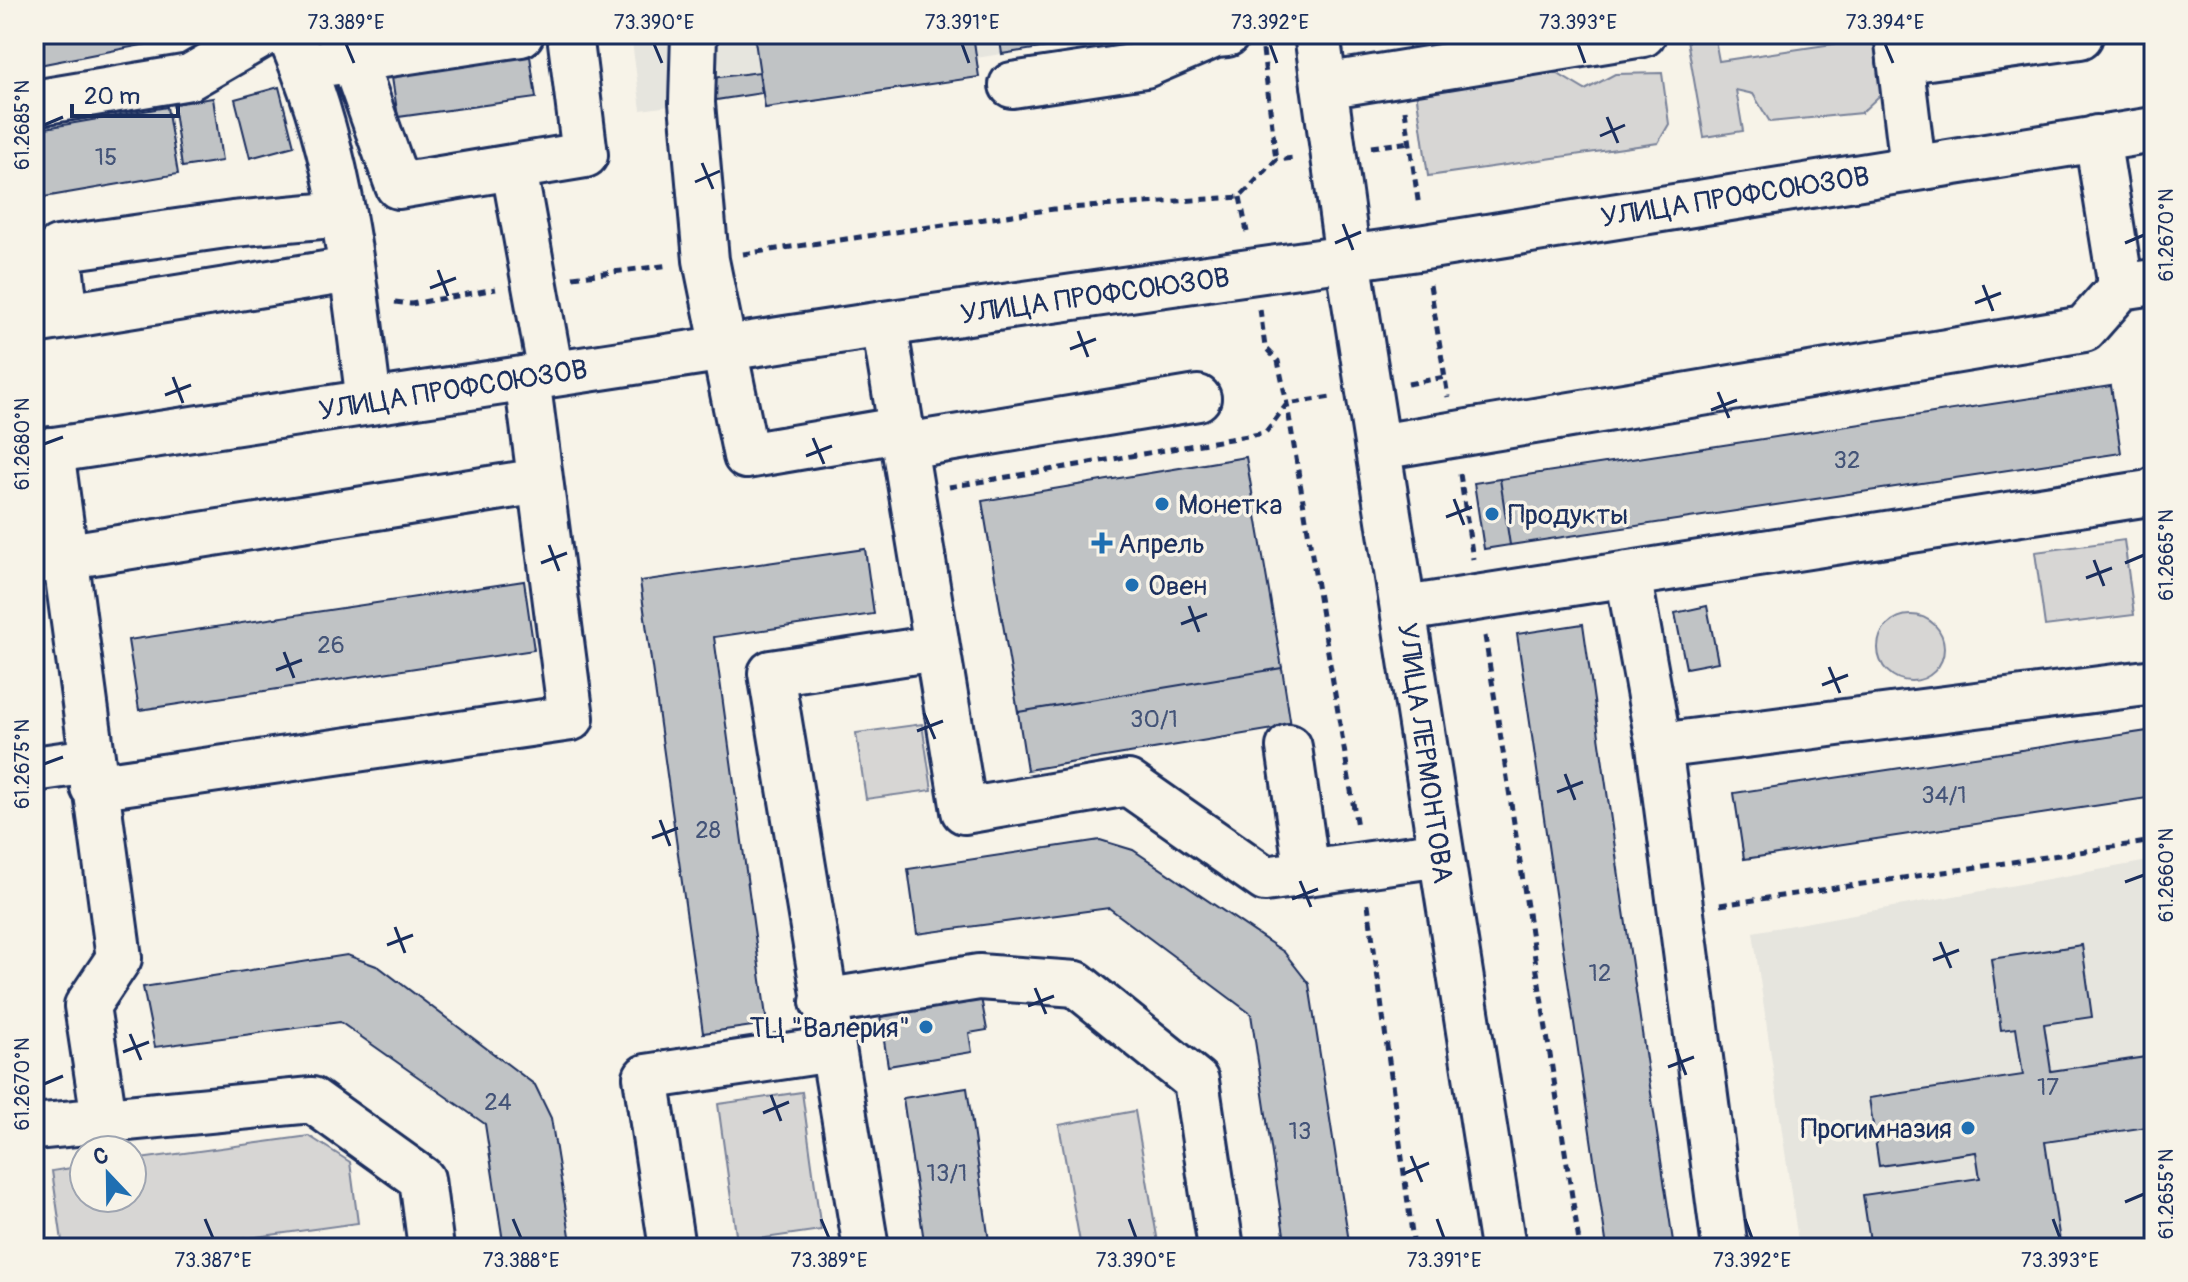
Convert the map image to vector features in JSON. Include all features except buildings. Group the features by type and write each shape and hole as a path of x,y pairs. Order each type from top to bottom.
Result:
{"main road":[{"path":"34,103 190,77 264,34"},
{"path":"369,402 343,214 330,150 297,51 521,34"},
{"path":"348,46 398,186 585,155 570,34"},
{"path":"694,34 692,103 706,260 746,456 1198,398"},
{"path":"1012,85 1143,50 1227,34"},
{"name":"УЛИЦА ЛЕРМОНТОВА","path":"1317,34 1348,258 1503,1248"},
{"path":"1324,86 1643,34"},
{"path":"1913,167 1898,48 2080,36"},
{"name":"УЛИЦА ПРОФСОЮЗОВ","path":"42,451 884,324 1255,273 2154,130"},
{"path":"1379,447 2084,329 2138,284 2097,138"},
{"path":"34,769 92,774 571,718 540,481 539,376 532,282 514,169"},
{"path":"343,214 233,224 58,249 50,318 241,286 353,284"},
{"path":"233,224 241,286"},
{"path":"884,324 893,439 936,648 964,811 1128,783 1265,879 1441,854"},
{"path":"42,451 49,560 92,774 119,958 87,1006 104,1118"},
{"path":"49,560 540,481"},
{"path":"1405,609 1628,574 2152,504"},
{"path":"1628,574 1659,746 1725,1248"},
{"path":"866,1248 771,673 936,648"},
{"path":"1659,746 2154,682"},
{"path":"1289,747 1307,873"},
{"path":"823,1002 979,977 1076,984 1196,1081 1221,1248"},
{"path":"672,1248 646,1077 832,1049"},
{"path":"34,1127 312,1100 422,1179 423,1247"}],"path":[{"path":"353,284 411,304 532,282 1054,209 1240,197 1276,160 1261,34"},
{"path":"1399,73 1580,1248"},
{"path":"1240,197 1265,347 1278,361 1287,404 1363,865 1414,1248"},
{"path":"1681,910 2154,841"}],"shaded area":[{"path":"631,34 754,34 762,93 641,110"},
{"path":"973,34 1128,34 976,58"},
{"path":"1686,34 1714,34 1719,61 1886,36 1893,83 1861,113 1770,122 1753,94 1736,90 1743,131 1704,137"},
{"path":"1553,71 1585,90 1615,74 1662,73 1669,124 1658,143 1428,176 1416,91"},
{"path":"2124,540 2134,615 2045,626 2035,552"},
{"path":"1911,615 1924,617 1939,630 1944,648 1942,661 1929,676 1911,681 1898,679 1883,666 1878,648 1880,635 1893,620"},
{"path":"922,724 932,790 866,799 856,733"},
{"name":"Прогимназия","path":"2154,860 2154,1248 1799,1248 1753,932"},
{"path":"802,1092 821,1230 737,1242 718,1104"},
{"path":"1135,1111 1159,1248 1081,1248 1059,1125"},
{"path":"309,1136 350,1162 358,1223 227,1241 227,1248 63,1248 52,1171 68,1168 68,1214 148,1214 148,1158"}],"place":[{"name":"Монетка","path":"1162,504"},
{"name":"Продукты","path":"1492,514"},
{"name":"Апрель","path":"1102,543"},
{"name":"Овен","path":"1132,585"},
{"name":"ТЦ \"Валерия\"","path":"926,1027"},
{"name":"Прогимназия","path":"1968,1128"}]}
